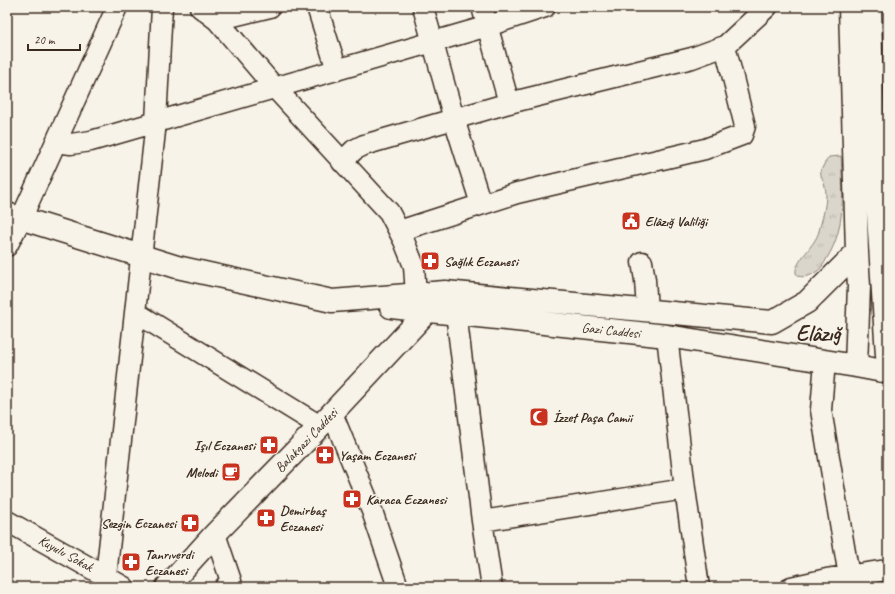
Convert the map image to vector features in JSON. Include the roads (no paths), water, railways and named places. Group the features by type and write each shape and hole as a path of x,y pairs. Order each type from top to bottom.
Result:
{"main road":[{"path":"850,7 872,135 856,252 859,286 856,366"},
{"path":"870,7 872,135 888,372"},
{"path":"14,216 177,267 332,301 422,302 445,292 772,322 807,302 856,252"},
{"name":"Gazi Caddesi","path":"422,302 456,313 667,336 888,372"},
{"name":"Balakgazi Caddesi","path":"167,587 215,534 326,420 422,302"}],"street":[{"path":"7,246 14,216 56,142 117,7"},
{"path":"106,576 156,122 162,7"},
{"path":"200,7 216,20 275,88 388,212 404,241 414,266 422,302"},
{"path":"216,20 270,7"},
{"path":"317,7 338,70"},
{"path":"423,7 454,119 481,204"},
{"path":"482,7 509,103"},
{"path":"56,142 71,144 81,143 338,70 488,26 545,7"},
{"path":"342,162 354,150 364,144 509,103 692,58 725,46 766,7"},
{"path":"398,231 517,193 705,150 742,135 745,126 725,46"},
{"path":"642,262 647,310"},
{"path":"135,312 326,420 372,511 398,587"},
{"path":"456,313 482,521 492,587"},
{"path":"667,336 685,489 699,587"},
{"path":"825,361 822,410 849,576"},
{"path":"482,521 685,489"},
{"name":"Kuyulu Sokak","path":"7,520 124,587"},
{"path":"215,534 230,585"},
{"path":"791,587 827,583 849,576 888,570"}],"place":[{"name":"Elâzığ Valiliği","path":"631,221"},
{"name":"Sağlık Eczanesi","path":"430,261"},
{"name":"İzzet Paşa Camii","path":"539,417"},
{"name":"Işıl Eczanesi","path":"269,445"},
{"name":"Yaşam Eczanesi","path":"325,455"},
{"name":"Melodi","path":"231,472"},
{"name":"Karaca Eczanesi","path":"352,499"},
{"name":"Demirbaş Eczanesi","path":"266,518"},
{"name":"Sezgin Eczanesi","path":"190,523"},
{"name":"Tanrıverdi Eczanesi","path":"131,562"}],"district":[{"name":"Elâzığ","path":"818,333"}]}
